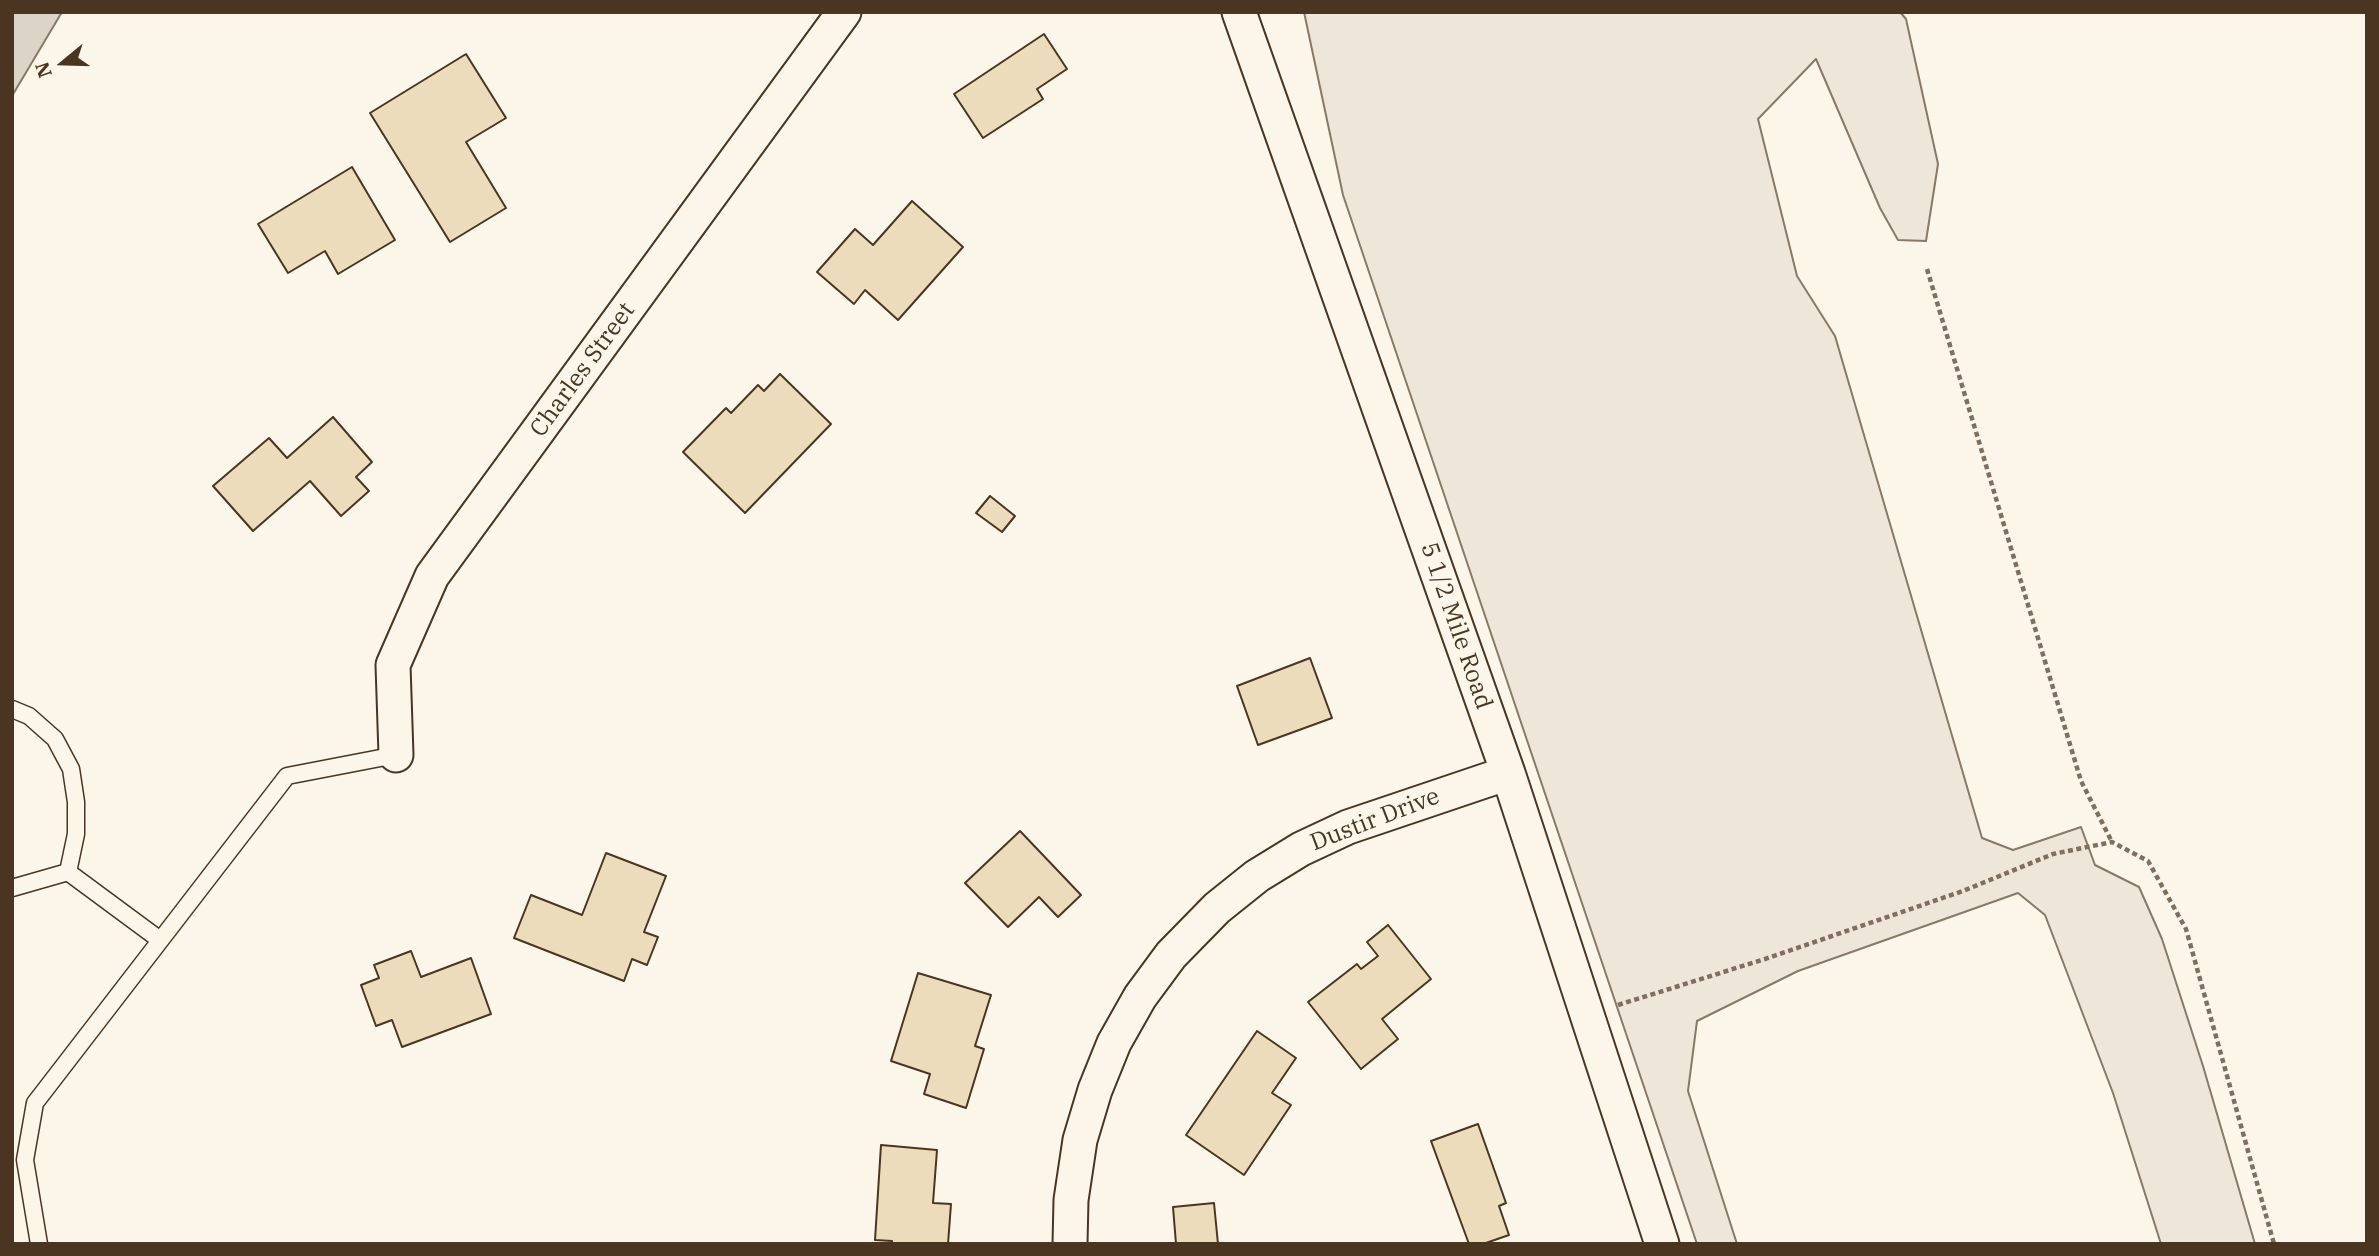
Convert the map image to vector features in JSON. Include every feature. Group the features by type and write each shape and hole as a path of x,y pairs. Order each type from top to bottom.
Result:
{"street":[{"name":"Charles Street","path":"396,755 393,665 432,576 844,12"},
{"name":"5 1/2 Mile Road","path":"1240,12 1508,773 1662,1244"},
{"name":"Dustir Drive","path":"1070,1244 1071,1200 1078,1152 1095,1090 1114,1043 1140,997 1171,955 1216,908 1256,876 1301,849 1373,817 1508,773"}],"lane":[{"path":"12,709 29,716 55,739 71,769 76,802 76,834 68,872"},
{"path":"39,1244 25,1160 35,1103 287,776 396,755"},
{"path":"68,872 160,940"},
{"path":"12,888 68,872"}],"path":[{"path":"1927,269 2081,781 2112,842 2148,861 2186,929 2274,1244"},
{"path":"1587,1015 1765,959 1963,891 2053,855 2112,842"}],"shaded area":[{"path":"12,12 62,12 12,96"},
{"path":"1304,12 1900,12 1906,19 1938,164 1926,241 1898,240 1880,208 1816,59 1758,119 1797,276 1835,336 1982,838 2013,850 2081,827 2095,865 2139,887 2162,939 2203,1066 2255,1244 2161,1244 2113,1093 2045,915 2018,893 1798,971 1697,1021 1688,1091 1737,1244 1697,1244 1343,195"}],"building":[{"path":"1044,34 1067,69 1037,89 1043,99 983,138 954,94"},
{"path":"466,54 506,118 466,142 506,208 450,242 370,113"},
{"path":"352,167 395,240 338,274 325,251 288,273 258,224"},
{"path":"912,201 963,247 898,320 865,290 854,304 817,272 855,229 873,245"},
{"path":"780,374 831,424 745,513 683,452 726,408 731,413 758,385 764,391"},
{"path":"333,417 372,462 356,477 369,491 341,516 310,481 253,531 213,486 269,438 287,458"},
{"path":"990,496 1015,516 1002,532 976,513"},
{"path":"1310,658 1332,718 1258,745 1237,686"},
{"path":"1020,831 1081,895 1058,917 1039,897 1008,927 965,883"},
{"path":"606,853 666,876 644,932 658,937 647,965 632,959 624,981 514,938 531,895 582,915"},
{"path":"1388,925 1431,979 1382,1019 1398,1039 1361,1069 1308,1002 1357,964 1361,969 1378,956 1367,942"},
{"path":"411,951 421,977 471,958 491,1014 402,1047 392,1020 376,1026 361,985 379,978 374,965"},
{"path":"918,973 991,995 975,1046 984,1049 966,1108 924,1094 930,1074 891,1061"},
{"path":"1257,1031 1296,1058 1272,1093 1291,1105 1244,1175 1186,1135"},
{"path":"1478,1124 1506,1203 1499,1206 1509,1235 1483,1244 1469,1244 1431,1141"},
{"path":"881,1145 937,1150 933,1203 951,1204 948,1244 892,1244 892,1241 875,1240"},
{"path":"1214,1203 1218,1244 1176,1244 1173,1207"}]}
